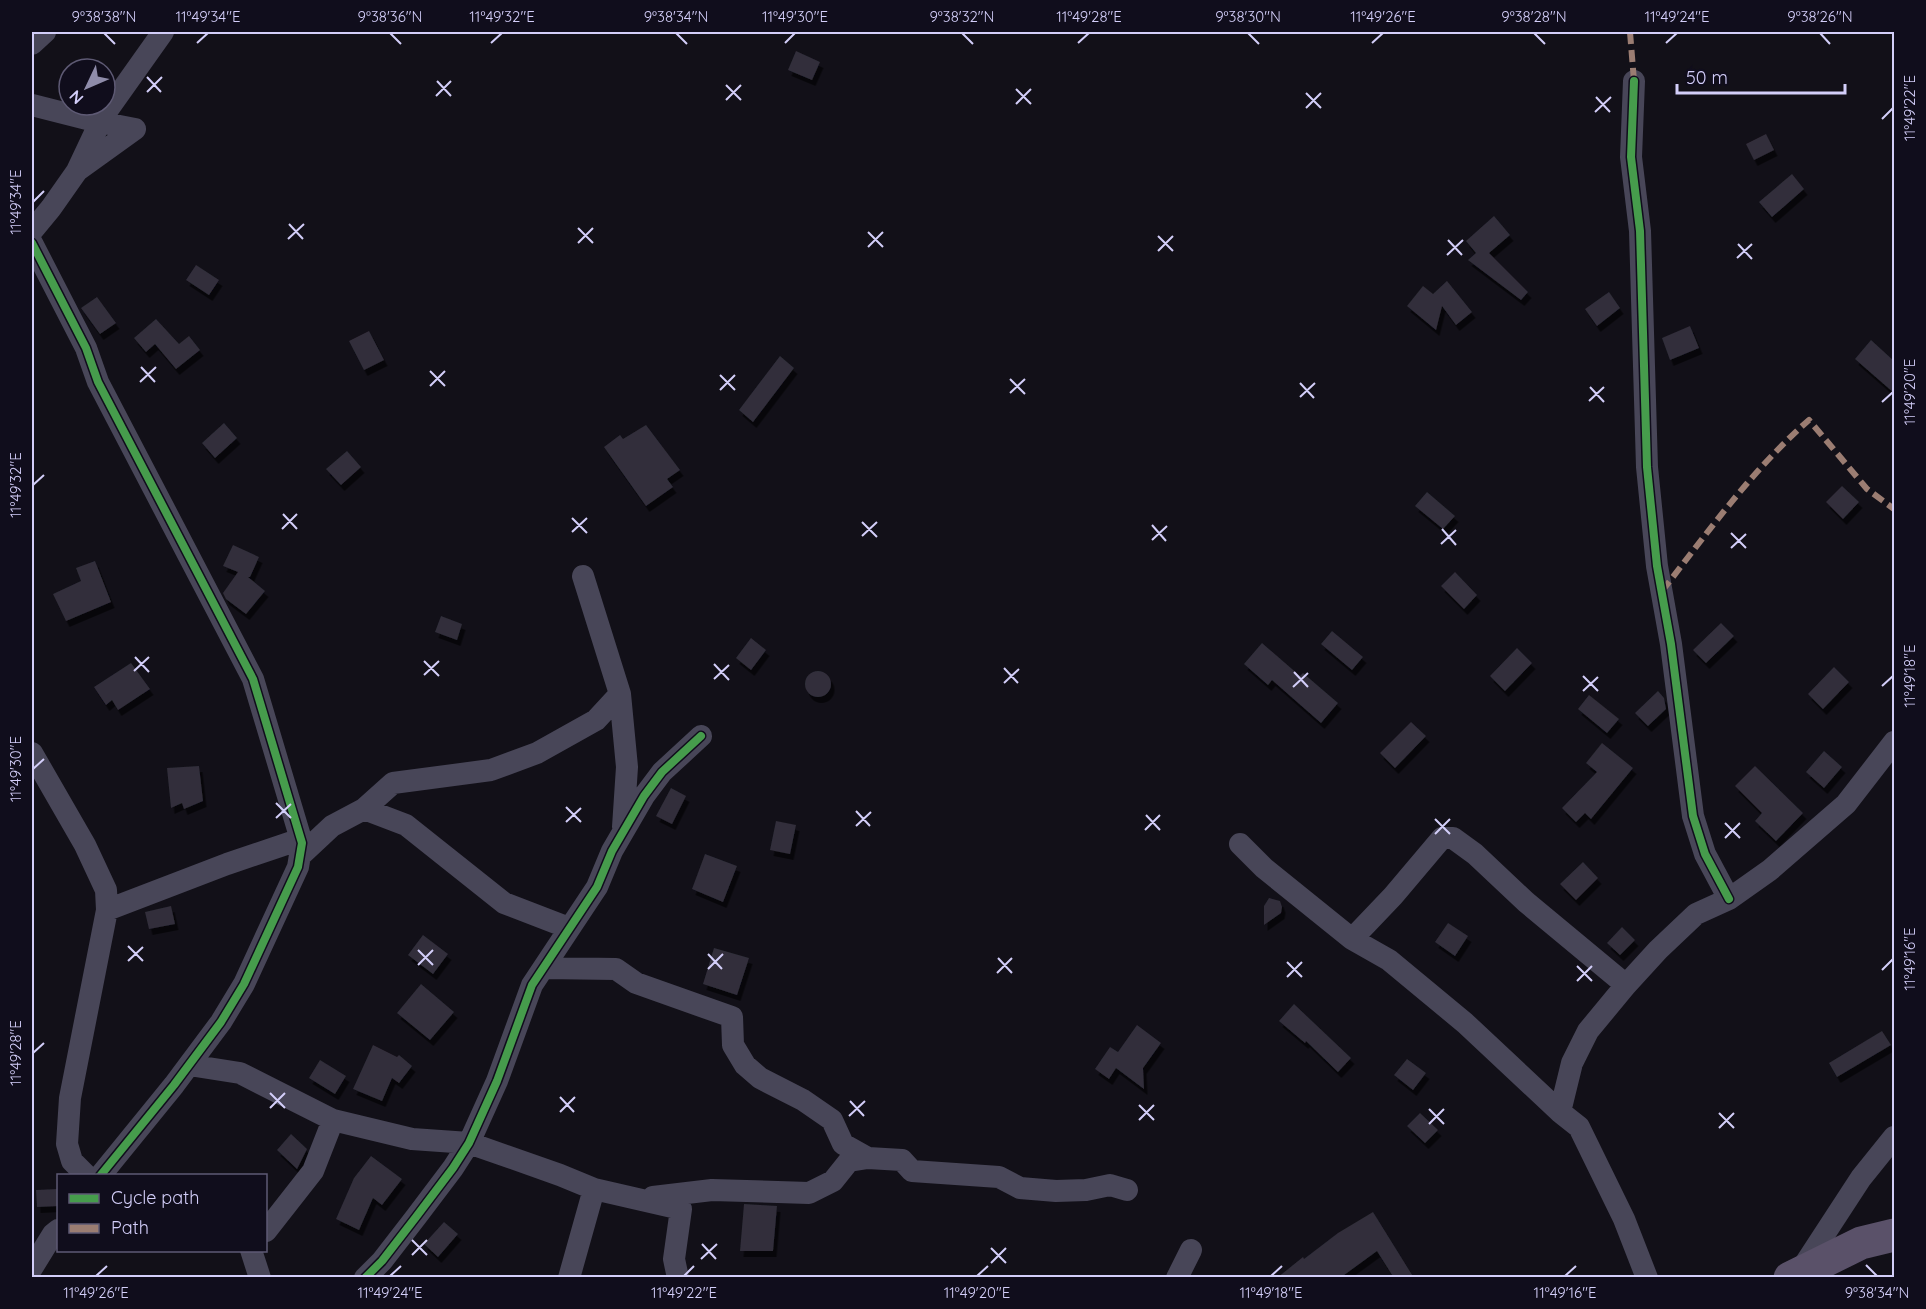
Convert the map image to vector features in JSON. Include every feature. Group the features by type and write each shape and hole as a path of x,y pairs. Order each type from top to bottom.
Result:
{"main road":[{"path":"1794,1276 1861,1243 1894,1235"}],"street":[{"path":"32,44 45,32"},
{"path":"32,231 77,171 99,122 164,32"},
{"path":"1634,81 1631,158 1640,231 1647,467 1657,566 1671,644 1693,816 1705,854 1729,898"},
{"path":"32,105 135,129 77,171"},
{"path":"32,243 86,348 98,382 253,680 301,847 293,880 244,984 189,1065 102,1174"},
{"path":"583,576 620,694 627,767 623,832"},
{"path":"107,910 226,864 301,847 332,826 364,809 393,783 491,770 537,753 596,720 620,694"},
{"path":"365,1278 382,1261 417,1217 469,1143 497,1081 532,985 597,887 612,851 644,796 662,772 701,736"},
{"path":"1560,1112 1572,1063 1588,1031 1626,984 1696,914 1729,898 1770,870 1846,804 1894,741"},
{"path":"32,753 85,845 106,890 107,910 70,1098 67,1144 72,1161 85,1174"},
{"path":"364,809 406,825 504,903 570,928"},
{"path":"1352,939 1393,896 1442,838 1453,838 1475,854 1559,930 1626,984"},
{"path":"1240,844 1264,868 1352,939 1389,960 1465,1023 1579,1127 1624,1219 1647,1278"},
{"path":"544,968 616,969 636,983 732,1017 733,1045 745,1065 760,1078 803,1100 832,1119 843,1144 868,1158"},
{"path":"189,1065 240,1073 333,1120 412,1139 469,1143 594,1189 681,1209 674,1259 678,1278"},
{"path":"267,1230 313,1171 333,1120"},
{"path":"1794,1276 1862,1178 1894,1137"},
{"path":"638,1199 712,1190 809,1193 832,1181 849,1161 868,1158 902,1160 912,1171 999,1177 1020,1188 1056,1191 1086,1190 1110,1185 1127,1190"},
{"path":"569,1278 594,1189"},
{"path":"32,1268 57,1231"},
{"path":"1177,1278 1191,1250"},
{"path":"251,1252 260,1278"}],"building":[{"path":"796,51 820,62 812,80 788,70"},
{"path":"1766,134 1774,150 1754,160 1746,144"},
{"path":"1792,174 1804,189 1772,217 1759,202"},
{"path":"1494,216 1510,235 1489,253 1528,292 1521,300 1468,260 1476,253 1466,241"},
{"path":"196,265 219,280 209,295 186,280"},
{"path":"1448,280 1472,312 1456,325 1442,306 1436,330 1407,306 1423,286 1433,294"},
{"path":"1609,292 1620,308 1597,326 1585,309"},
{"path":"97,297 116,323 100,334 81,308"},
{"path":"156,319 179,344 189,336 200,350 176,369 155,344 146,352 134,338"},
{"path":"1690,326 1699,348 1670,360 1662,338"},
{"path":"369,331 384,360 364,370 349,341"},
{"path":"1871,340 1894,361 1894,393 1855,359"},
{"path":"780,356 794,368 753,422 739,410"},
{"path":"224,423 237,438 215,458 202,443"},
{"path":"646,425 680,470 667,479 673,487 646,506 604,447 620,435 623,439"},
{"path":"347,451 361,467 341,485 326,469"},
{"path":"1842,486 1859,502 1843,519 1826,502"},
{"path":"1427,492 1455,516 1443,529 1415,506"},
{"path":"233,545 259,557 248,577 265,591 246,614 226,599 223,593 238,572 223,566"},
{"path":"95,561 111,602 66,621 53,594 81,581 76,568"},
{"path":"1455,572 1477,595 1464,609 1441,586"},
{"path":"441,616 462,624 457,640 435,632"},
{"path":"1721,623 1734,636 1706,663 1693,650"},
{"path":"1332,631 1363,657 1352,670 1321,644"},
{"path":"751,638 766,650 751,670 736,658"},
{"path":"1262,643 1300,676 1303,673 1338,703 1321,723 1272,680 1268,685 1244,664"},
{"path":"1517,648 1532,663 1505,691 1490,676"},
{"path":"131,663 150,689 118,710 112,700 106,705 94,687"},
{"path":"1834,667 1849,682 1823,709 1808,694"},
{"path":"818,671 827,675 831,684 827,693 818,697 809,693 805,684 809,675"},
{"path":"1658,691 1664,698 1666,709 1648,726 1635,713"},
{"path":"1589,695 1619,719 1607,733 1578,709"},
{"path":"1411,722 1426,736 1395,768 1380,753"},
{"path":"1602,743 1633,768 1591,819 1585,813 1576,822 1562,808 1597,772 1586,763"},
{"path":"1824,751 1842,767 1824,788 1806,772"},
{"path":"199,766 203,801 184,809 182,803 171,808 167,768"},
{"path":"1755,766 1803,813 1776,841 1755,821 1762,813 1735,786"},
{"path":"671,788 686,796 672,824 656,816"},
{"path":"776,821 796,825 790,854 770,850"},
{"path":"705,854 737,866 723,902 692,889"},
{"path":"1583,862 1598,878 1576,900 1560,884"},
{"path":"1269,898 1280,901 1281,913 1264,925 1264,906"},
{"path":"171,906 175,924 149,929 145,912"},
{"path":"1448,923 1468,936 1455,956 1435,942"},
{"path":"1622,927 1635,940 1620,955 1607,943"},
{"path":"423,935 448,954 433,974 408,955"},
{"path":"714,948 749,958 737,995 703,984"},
{"path":"421,984 454,1012 430,1040 397,1013"},
{"path":"1294,1004 1351,1058 1338,1072 1306,1041 1305,1043 1279,1021"},
{"path":"1137,1025 1161,1043 1143,1068 1144,1089 1116,1068 1109,1079 1095,1069 1110,1047 1118,1052"},
{"path":"1882,1031 1891,1045 1837,1077 1829,1063"},
{"path":"373,1045 397,1057 399,1055 412,1066 399,1083 392,1078 382,1101 353,1089"},
{"path":"1407,1059 1426,1073 1413,1090 1394,1075"},
{"path":"320,1060 346,1076 335,1094 309,1078"},
{"path":"1420,1113 1438,1130 1425,1143 1407,1126"},
{"path":"291,1134 307,1149 297,1169 277,1150"},
{"path":"371,1156 402,1179 382,1205 373,1198 359,1230 336,1219 354,1178"},
{"path":"57,1189 57,1206 37,1207 36,1190"},
{"path":"744,1204 777,1206 773,1251 740,1251"},
{"path":"1373,1212 1414,1278 1394,1278 1377,1251 1340,1278 1277,1278 1303,1257 1304,1259 1338,1233"},
{"path":"444,1222 458,1234 438,1257 424,1244"}],"marked path":[{"path":"1630,32 1634,81"},
{"path":"1662,591 1768,460 1809,420 1867,489 1894,509"}],"cycle path":[{"path":"1634,81 1631,157 1640,231 1647,467 1657,566 1671,644 1693,816 1705,854 1729,899"},
{"path":"32,243 86,348 98,382 253,679 302,843 298,867 244,984 221,1022 174,1085 102,1174"},
{"path":"365,1278 382,1261 416,1217 469,1143 497,1081 532,985 597,887 612,851 644,796 662,772 701,736"}]}
